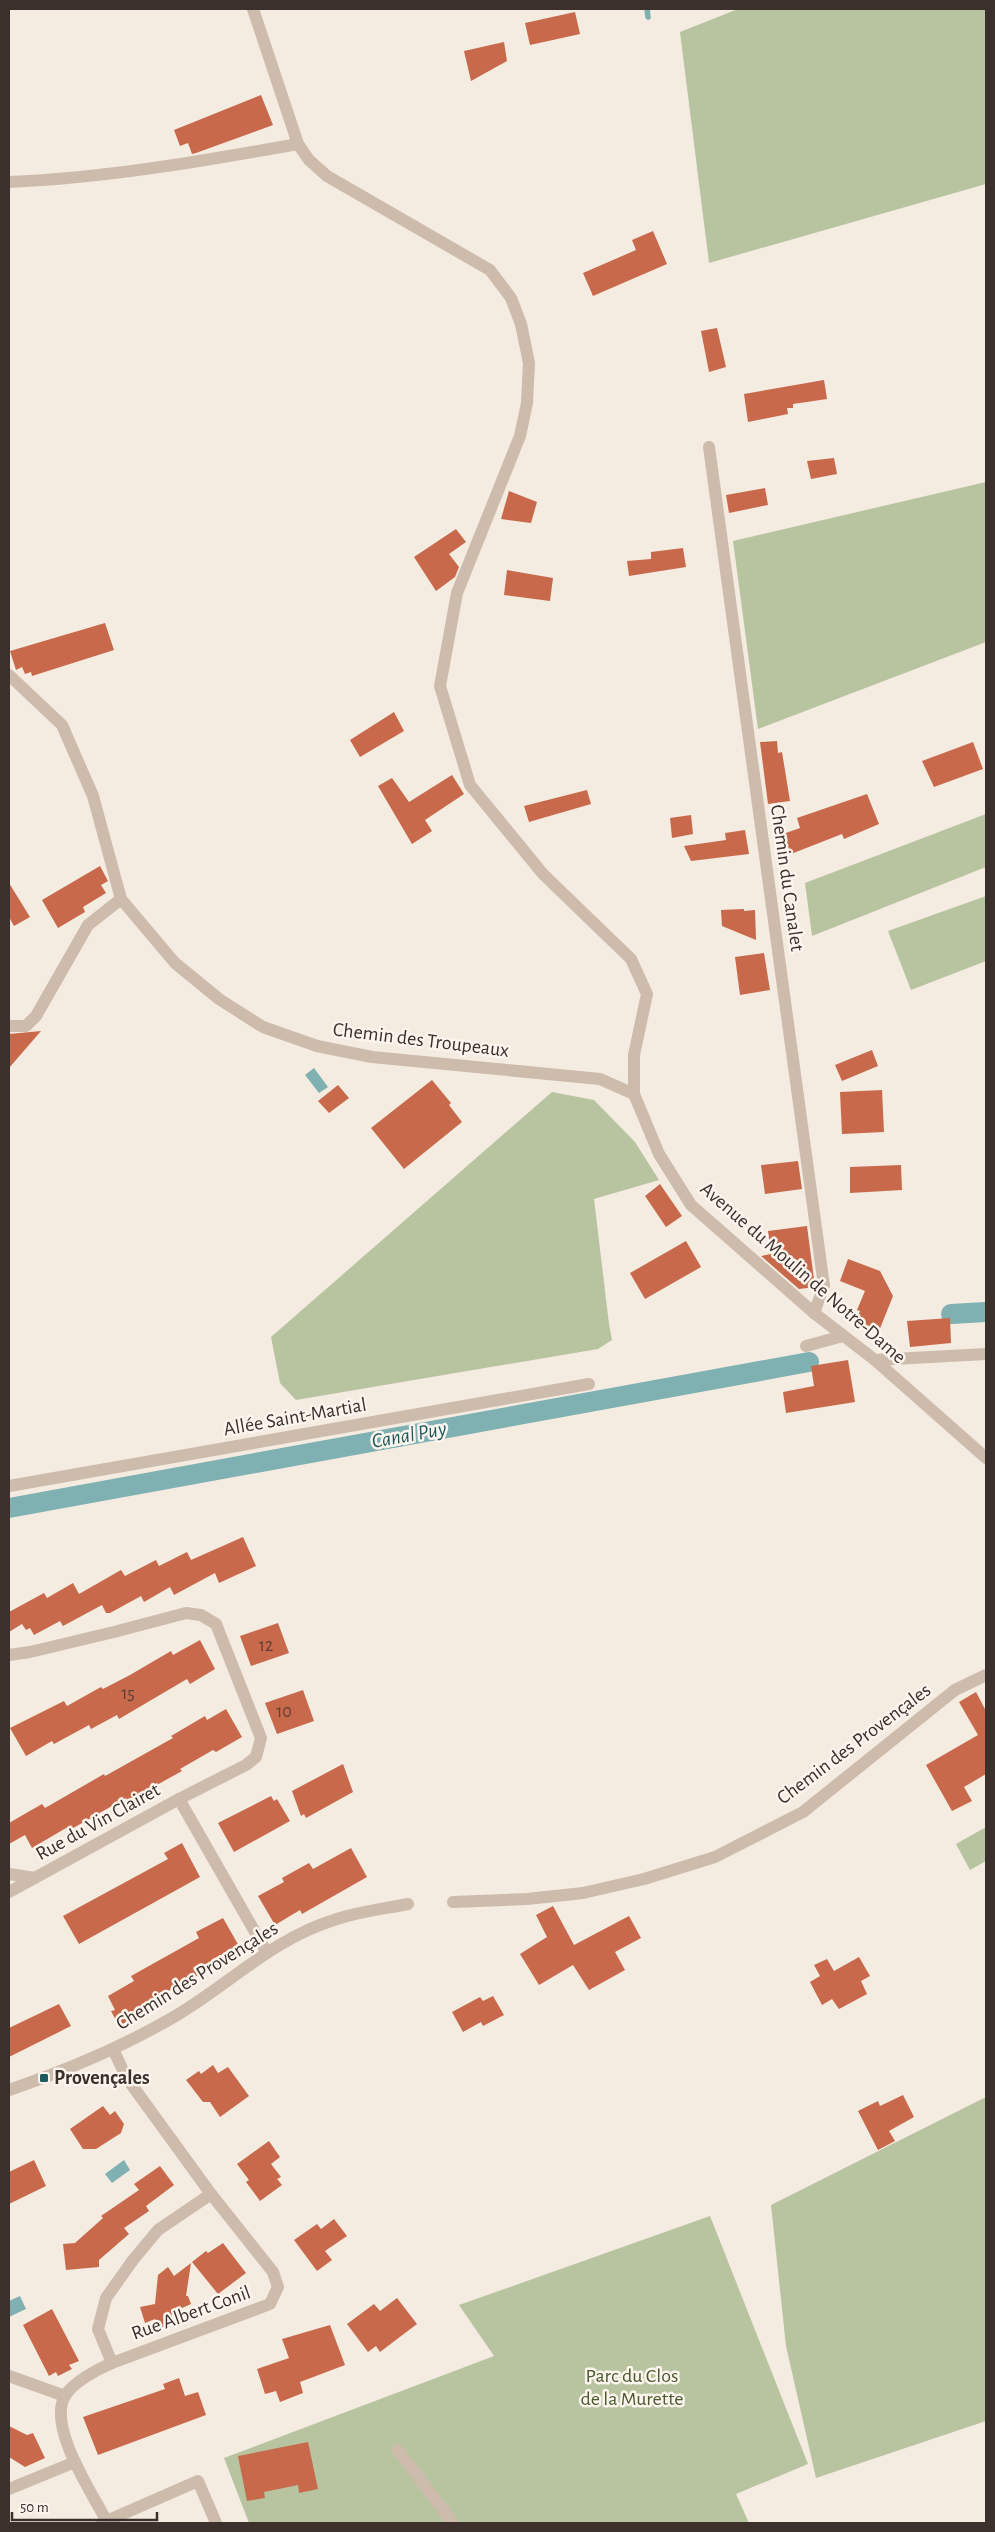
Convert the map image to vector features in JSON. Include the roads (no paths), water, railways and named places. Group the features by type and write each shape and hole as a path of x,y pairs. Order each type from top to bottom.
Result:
{"street":[{"name":"Avenue du Moulin de Notre-Dame","path":"253,9 298,144 309,160 326,176 490,270 511,298 521,324 529,363 527,403 520,436 457,593 440,686 470,785 543,874 631,959 647,994 634,1054 634,1094 659,1154 691,1205 814,1313 875,1360 986,1458"},
{"path":"9,182 55,180 298,144"},
{"name":"Chemin du Canalet","path":"709,447 824,1286 814,1313"},
{"name":"Chemin des Troupeaux","path":"9,675 62,725 93,796 121,899 175,963 219,999 263,1027 317,1046 372,1057 600,1079 634,1094"},
{"path":"9,1026 26,1026 36,1016 88,925 121,899"},
{"path":"806,1346 843,1336"},
{"path":"875,1360 986,1354"},
{"name":"Allée Saint-Martial","path":"9,1486 589,1384"},
{"name":"Rue du Vin Clairet","path":"9,1655 30,1652 186,1613 202,1615 216,1624 262,1738 256,1757 246,1766 179,1799 9,1892"},
{"name":"Chemin des Provençales","path":"453,1902 527,1900 583,1893 644,1879 715,1857 803,1812 955,1690 986,1675"},
{"path":"179,1799 267,1953"},
{"path":"9,1874 35,1878"},
{"name":"Chemin des Provençales","path":"9,2090 113,2049 173,2018 267,1953 333,1920 408,1904"},
{"name":"Rue Albert Conil","path":"65,2396 91,2372 270,2304 278,2287 273,2272 212,2194 126,2077 113,2049"},
{"name":"Rue Albert Conil","path":"112,2363 98,2329 106,2298 133,2260 158,2230 212,2194"},
{"path":"9,2376 65,2396 61,2415 65,2438 104,2522 198,2481 216,2523"},
{"path":"398,2450 453,2523"},
{"path":"9,2489 75,2462"}],"water":[{"path":"314,1068 328,1087 319,1093 305,1075"},
{"path":"124,2160 130,2170 112,2183 105,2174"},
{"path":"20,2296 26,2309 9,2317 9,2301"}],"waterway":[{"name":"Chemin du Canalet","path":"647,9 648,17"},
{"name":"Canal Puy","path":"951,1314 986,1312"},
{"name":"Canal Puy","path":"9,1508 809,1362"}],"place":[{"name":"Provençales","path":"44,2078"}],"park label":[{"name":"Parc du Clos de la Murette","path":"632,2388"}]}
